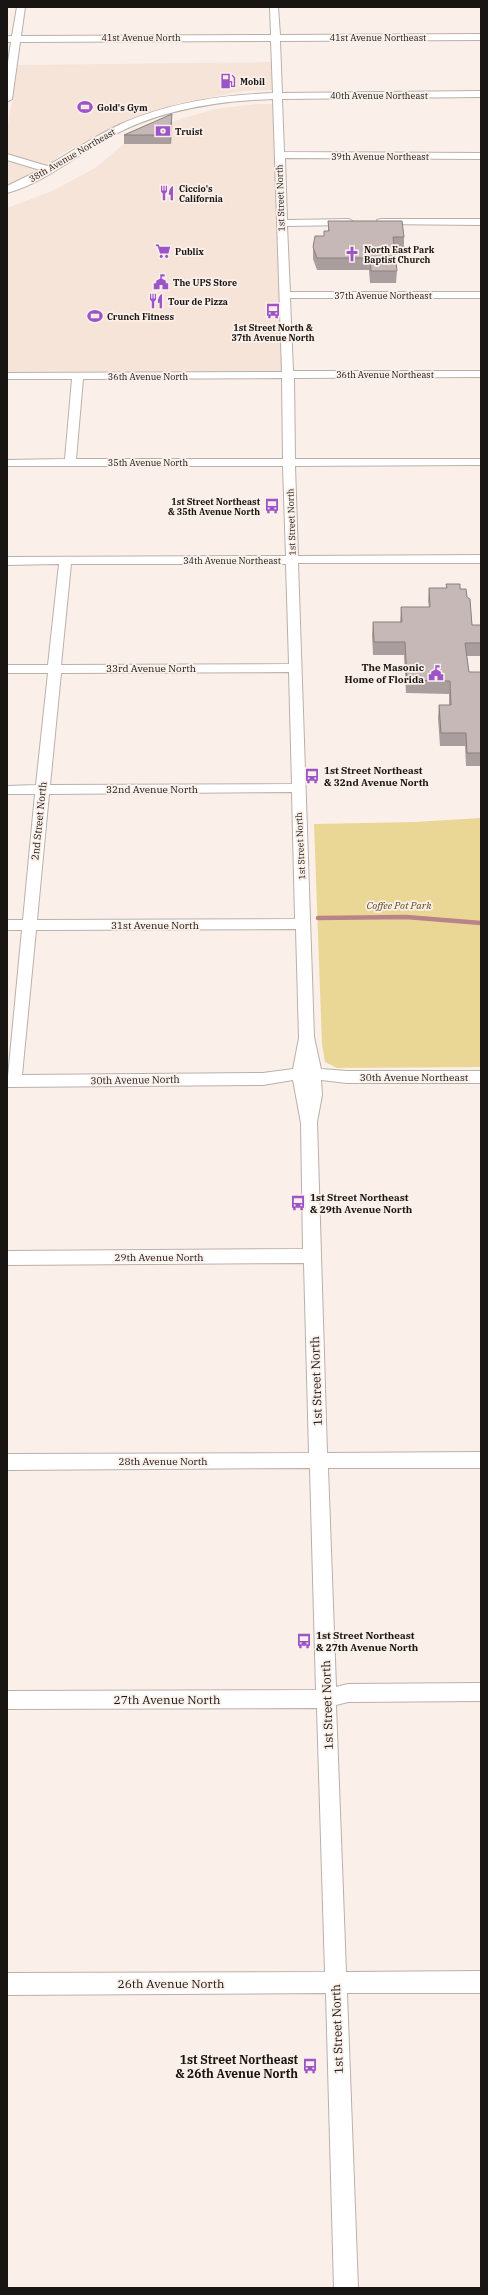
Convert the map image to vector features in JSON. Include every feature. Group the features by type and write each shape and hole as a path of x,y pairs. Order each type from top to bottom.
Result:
{"street":[{"path":"7,98 12,39 21,7"},
{"name":"1st Street North","path":"274,7 281,222 286,295 297,788 303,924 312,1256 346,2288"},
{"name":"41st Avenue North","path":"12,39 276,37"},
{"name":"41st Avenue Northeast","path":"276,37 481,37"},
{"name":"40th Avenue Northeast","path":"277,95 481,94"},
{"name":"38th Avenue Northeast","path":"7,190 49,170 91,142 142,118 196,105 247,97 277,95"},
{"name":"39th Avenue Northeast","path":"279,156 481,156"},
{"path":"7,157 49,170"},
{"path":"281,222 481,222"},
{"name":"37th Avenue Northeast","path":"286,295 481,295"},
{"name":"36th Avenue Northeast","path":"288,375 481,374"},
{"name":"36th Avenue North","path":"7,376 288,375"},
{"path":"70,463 78,376"},
{"name":"35th Avenue North","path":"7,463 481,462"},
{"name":"34th Avenue Northeast","path":"7,561 481,559"},
{"name":"2nd Street North","path":"10,1081 29,925 65,561"},
{"name":"33rd Avenue North","path":"7,669 295,668"},
{"name":"32nd Avenue North","path":"7,790 297,788"},
{"name":"31st Avenue North","path":"7,925 303,924"},
{"name":"30th Avenue Northeast","path":"263,1079 307,1079 326,1083 347,1078 481,1078"},
{"name":"30th Avenue North","path":"10,1081 263,1079"},
{"name":"29th Avenue North","path":"7,1258 312,1256"},
{"name":"28th Avenue North","path":"7,1462 481,1460"},
{"name":"27th Avenue North","path":"7,1700 326,1699 342,1694 481,1692"},
{"name":"26th Avenue North","path":"7,1984 481,1982"}],"shaded area":[{"path":"272,62 273,90 243,91 176,104 113,127 61,154 48,167 7,155 7,130 18,65"},
{"path":"257,104 273,104 283,371 7,372 7,208 52,191 95,168 132,137 170,122 215,109"},
{"path":"7,160 21,163 42,171 7,187"}],"green space":[{"name":"Coffee Pot Park","path":"481,818 481,1067 337,1068 325,1062 322,1045 314,824 414,822"}],"building":[{"path":"172,114 170,135 124,135"},
{"name":"North East Park Baptist Church","path":"328,221 402,221 404,237 393,237 397,271 371,271 370,258 317,258 313,247 315,236 324,236 324,231 329,231"},
{"name":"The Masonic Home of Florida","path":"446,584 460,584 460,589 466,589 467,597 470,599 472,625 481,625 481,643 465,643 469,672 481,672 481,753 467,753 466,733 441,733 439,705 451,705 450,681 407,680 405,642 374,642 373,622 402,622 401,607 430,607 429,588 447,588"}],"waterway":[{"path":"318,918 406,917 481,923"}],"place":[{"name":"Mobil","path":"228,81"},
{"name":"Gold's Gym","path":"85,107"},
{"name":"Truist","path":"163,131"},
{"name":"Ciccio's California","path":"167,193"},
{"name":"Publix","path":"163,251"},
{"name":"North East Park Baptist Church","path":"352,254"},
{"name":"The UPS Store","path":"161,282"},
{"name":"Tour de Pizza","path":"156,301"},
{"name":"1st Street North & 37th Avenue North","path":"273,311"},
{"name":"Crunch Fitness","path":"95,316"},
{"name":"1st Street Northeast & 35th Avenue North","path":"272,506"},
{"name":"The Masonic Home of Florida","path":"436,673"},
{"name":"1st Street Northeast & 32nd Avenue North","path":"312,776"},
{"name":"1st Street Northeast & 29th Avenue North","path":"298,1203"},
{"name":"1st Street Northeast & 27th Avenue North","path":"304,1641"},
{"name":"1st Street Northeast & 26th Avenue North","path":"310,2066"}]}
